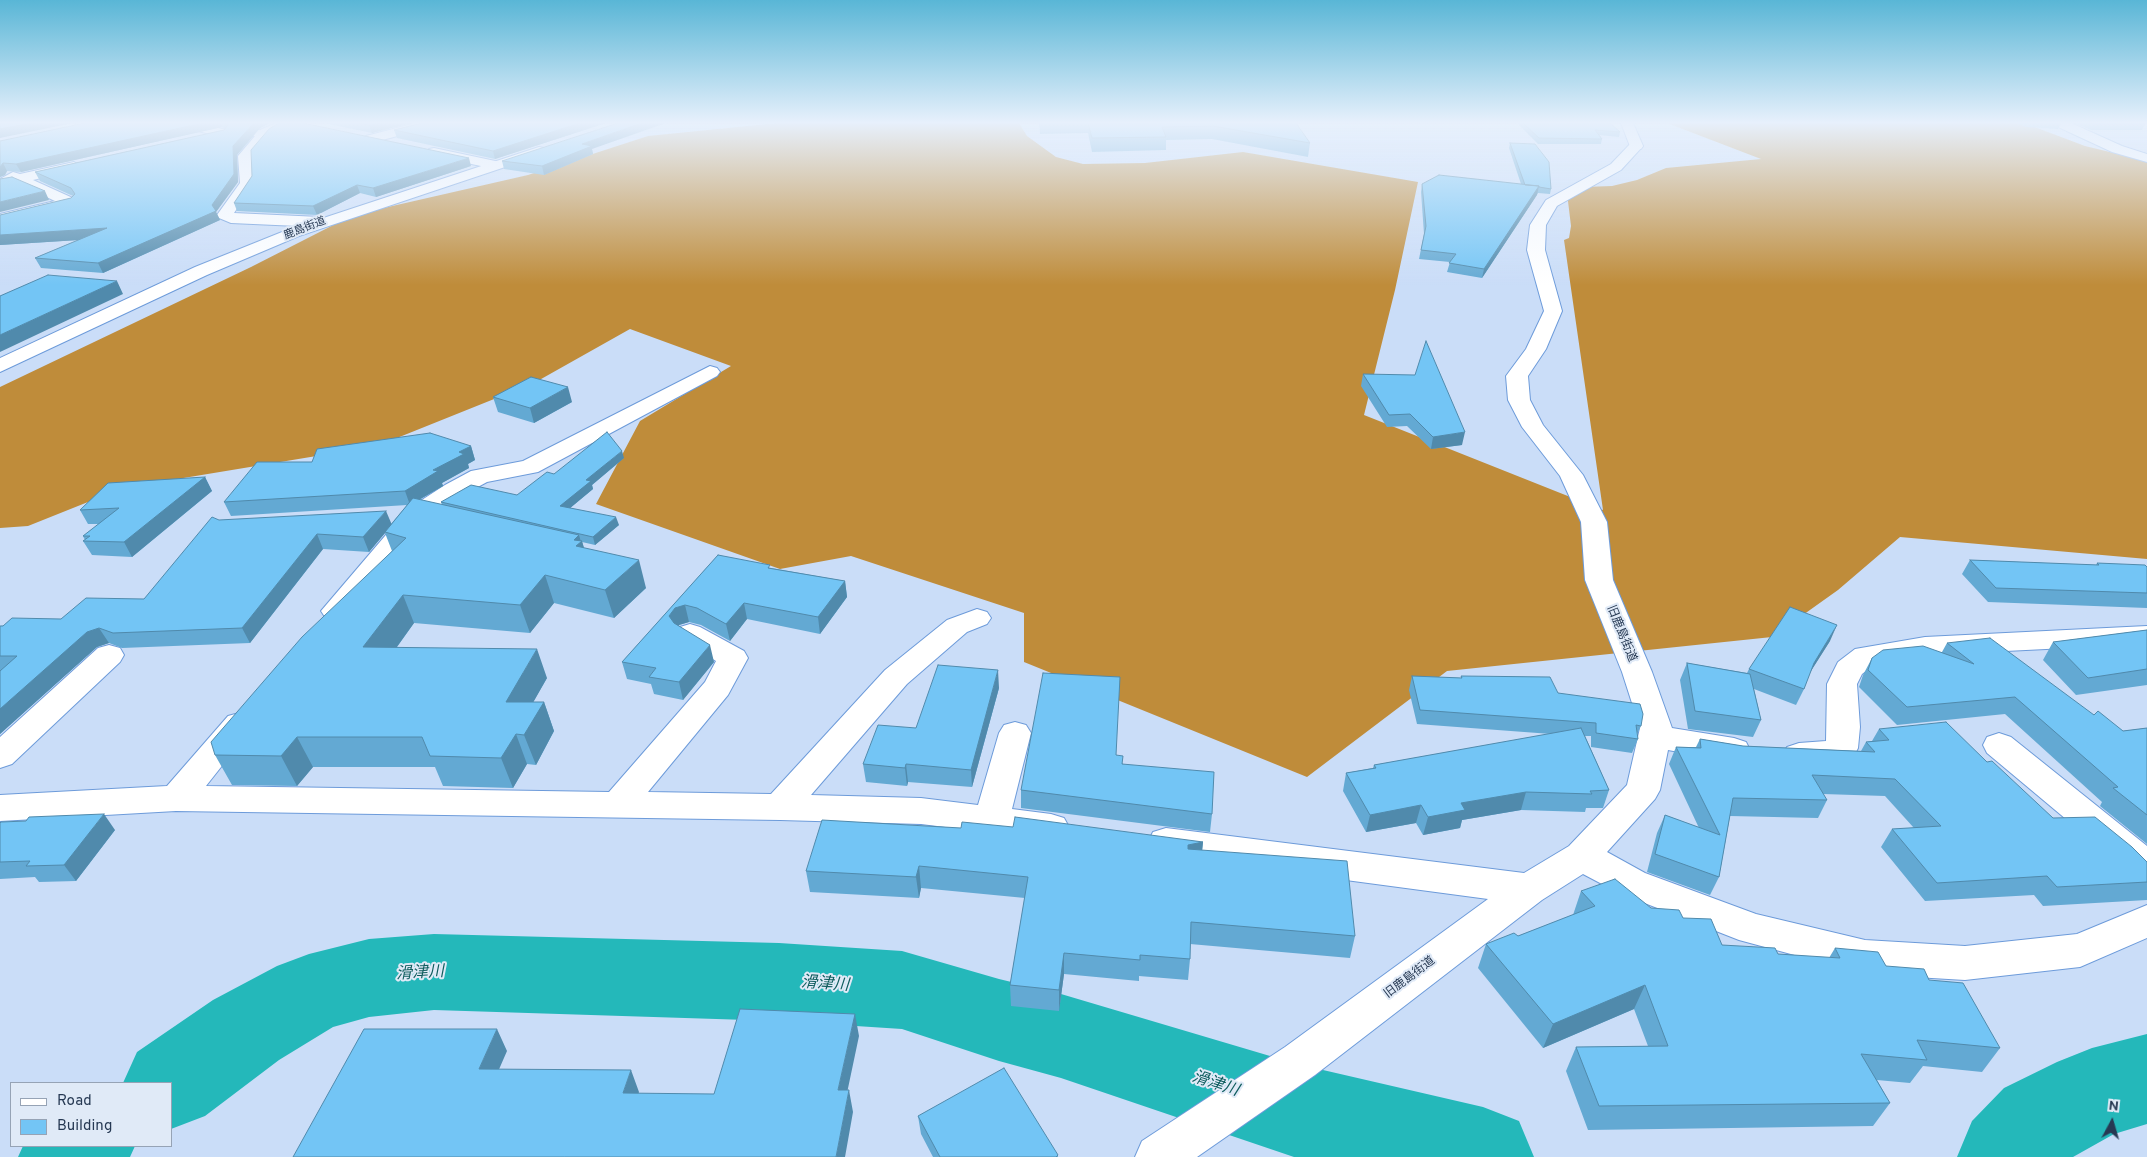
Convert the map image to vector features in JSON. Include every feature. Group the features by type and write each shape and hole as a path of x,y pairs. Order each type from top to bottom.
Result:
{"street":[{"path":"0,219 70,202 31,186 18,177"},
{"path":"0,183 25,177"},
{"path":"247,177 247,183 225,215 231,218 320,222"},
{"name":"鹿島街道","path":"0,366 201,271 320,222 458,177"},
{"name":"旧鹿島街道","path":"1158,1157 1300,1061 1529,889 1582,856 1643,790 1656,728 1637,672 1599,580 1594,522 1571,475 1533,427 1519,400 1516,376 1536,349 1553,311 1545,276 1536,250 1538,225 1551,203 1598,177"},
{"path":"322,626 417,514 480,476 530,467 710,372"},
{"path":"388,516 417,514 446,521"},
{"path":"780,807 896,677 957,626 977,618"},
{"path":"618,804 717,688 733,658 690,632"},
{"path":"1654,736 1766,753 1822,755 1842,748 1844,727 1842,684 1849,669 1866,656 1925,646 2147,635"},
{"path":"0,756 109,655"},
{"path":"176,798 252,708"},
{"path":"992,819 1015,734"},
{"path":"1999,745 2147,866"},
{"path":"0,808 176,798 780,807 921,811 1080,830"},
{"path":"1139,838 1529,889"},
{"path":"1582,856 1632,883 1753,929 1865,957 1965,963 2080,950 2147,922"}],"shaded area":[{"path":"519,177 1389,177 1418,182 1395,290 1364,415 1603,510 1564,240 1569,238 1571,226 1567,193 1584,187 1612,186 1644,177 2147,177 2147,559 1900,537 1838,590 1772,637 1447,671 1307,777 1024,662 1024,613 851,556 780,569 596,504 640,421 731,366 630,329 534,383 377,446 123,488 28,526 0,528 0,387 251,267 353,215"}],"building":[{"path":"12,177 45,191 0,202 0,179"},
{"path":"46,177 232,177 212,205 216,211 98,263 35,258 107,228 0,235 0,215 71,198 75,194 71,188"},
{"path":"251,177 408,177 373,188 357,185 313,206 234,203"},
{"path":"1435,177 1457,177 1539,186 1484,269 1449,263 1456,254 1421,250 1426,226 1422,184"},
{"path":"1522,177 1550,177 1551,189 1525,185"},
{"path":"48,275 117,281 0,335 0,296"},
{"path":"1426,341 1465,432 1433,437 1410,414 1389,415 1363,374 1415,375"},
{"path":"531,377 568,387 530,408 493,397"},
{"path":"607,432 622,451 586,480 591,481 560,506 616,517 593,537 441,502 471,485 517,495 547,472 554,474"},
{"path":"430,433 471,446 459,452 464,454 433,470 438,471 405,491 224,502 257,462 312,462 317,449"},
{"path":"205,477 124,542 83,541 90,536 83,536 119,508 80,510 108,483"},
{"path":"413,498 579,535 574,540 582,541 576,546 639,560 605,590 545,575 520,605 403,595 363,647 537,649 506,702 544,702 524,735 516,734 501,758 430,756 422,737 297,737 281,756 215,755 211,742 302,637 406,538 385,532"},
{"path":"386,511 363,537 317,534 242,628 113,633 99,628 87,632 0,709 0,671 17,656 0,656 0,626 3,626 12,618 61,619 86,598 144,599 212,517 219,520"},
{"path":"718,555 770,565 768,568 845,581 818,617 744,603 726,624 697,608 685,605 675,608 669,616 674,623 710,645 679,682 649,677 656,668 622,662"},
{"path":"1970,560 2145,565 2147,567 2147,593 1996,588"},
{"path":"1790,607 1837,625 1814,663 1804,689 1749,669"},
{"path":"2147,630 2147,669 2088,678 2053,642"},
{"path":"1990,638 2094,715 2098,711 2123,731 2147,728 2147,815 2113,788 2118,787 2015,697 1907,707 1868,670 1872,658 1883,650 1923,646 1974,664 1947,643"},
{"path":"1687,663 1750,674 1761,720 1695,711"},
{"path":"938,665 998,670 971,770 906,764 905,768 863,764 878,725 916,728"},
{"path":"1043,673 1120,677 1116,755 1123,756 1122,764 1214,772 1212,814 1021,790"},
{"path":"1412,676 1462,678 1461,676 1550,677 1558,693 1640,704 1643,714 1641,726 1636,725 1638,739 1596,733 1596,723 1420,710"},
{"path":"1946,722 1987,762 1992,761 2053,818 2095,817 2132,847 2147,862 2147,882 2057,887 2047,876 1937,883 1892,829 1941,826 1895,779 1812,775 1827,800 1733,798 1719,877 1655,854 1665,815 1720,835 1676,747 1701,748 1700,739 1743,746 1875,752 1866,742 1889,740 1879,729"},
{"path":"1581,728 1609,790 1590,791 1592,794 1526,792 1461,803 1465,810 1428,817 1421,805 1370,815 1346,773 1376,768 1374,765"},
{"path":"104,814 64,865 26,866 30,861 0,862 1,822 26,821 29,817"},
{"path":"1015,817 1203,842 1188,845 1188,849 1347,861 1355,936 1191,922 1190,959 1140,955 1140,960 1064,953 1059,990 1010,985 1028,877 919,866 916,877 806,871 822,820 961,828 962,822 1013,827"},
{"path":"1615,879 1651,908 1679,910 1683,918 1711,919 1722,945 1775,948 1778,954 1840,958 1835,948 1878,952 1886,966 1924,969 1929,980 1963,983 2000,1048 1917,1040 1927,1060 1861,1054 1890,1103 1599,1106 1576,1047 1668,1046 1645,985 1553,1024 1486,944 1514,933 1518,936 1595,906 1581,891"},
{"path":"740,1009 855,1014 838,1090 849,1090 836,1157 293,1157 364,1029 497,1029 479,1069 631,1070 623,1093 714,1094"},
{"path":"1004,1068 1058,1155 1056,1157 940,1157 918,1116"}],"waterway":[{"name":"滑津川","path":"172,1083 246,1030 309,994 369,978 434,972 779,982 902,990 999,1020 1061,1036 1297,1111 1483,1157"},
{"name":"滑津川","path":"2008,1157 2039,1122 2092,1094 2147,1079"},
{"name":"滑津川","path":"69,1157 83,1147"}]}
